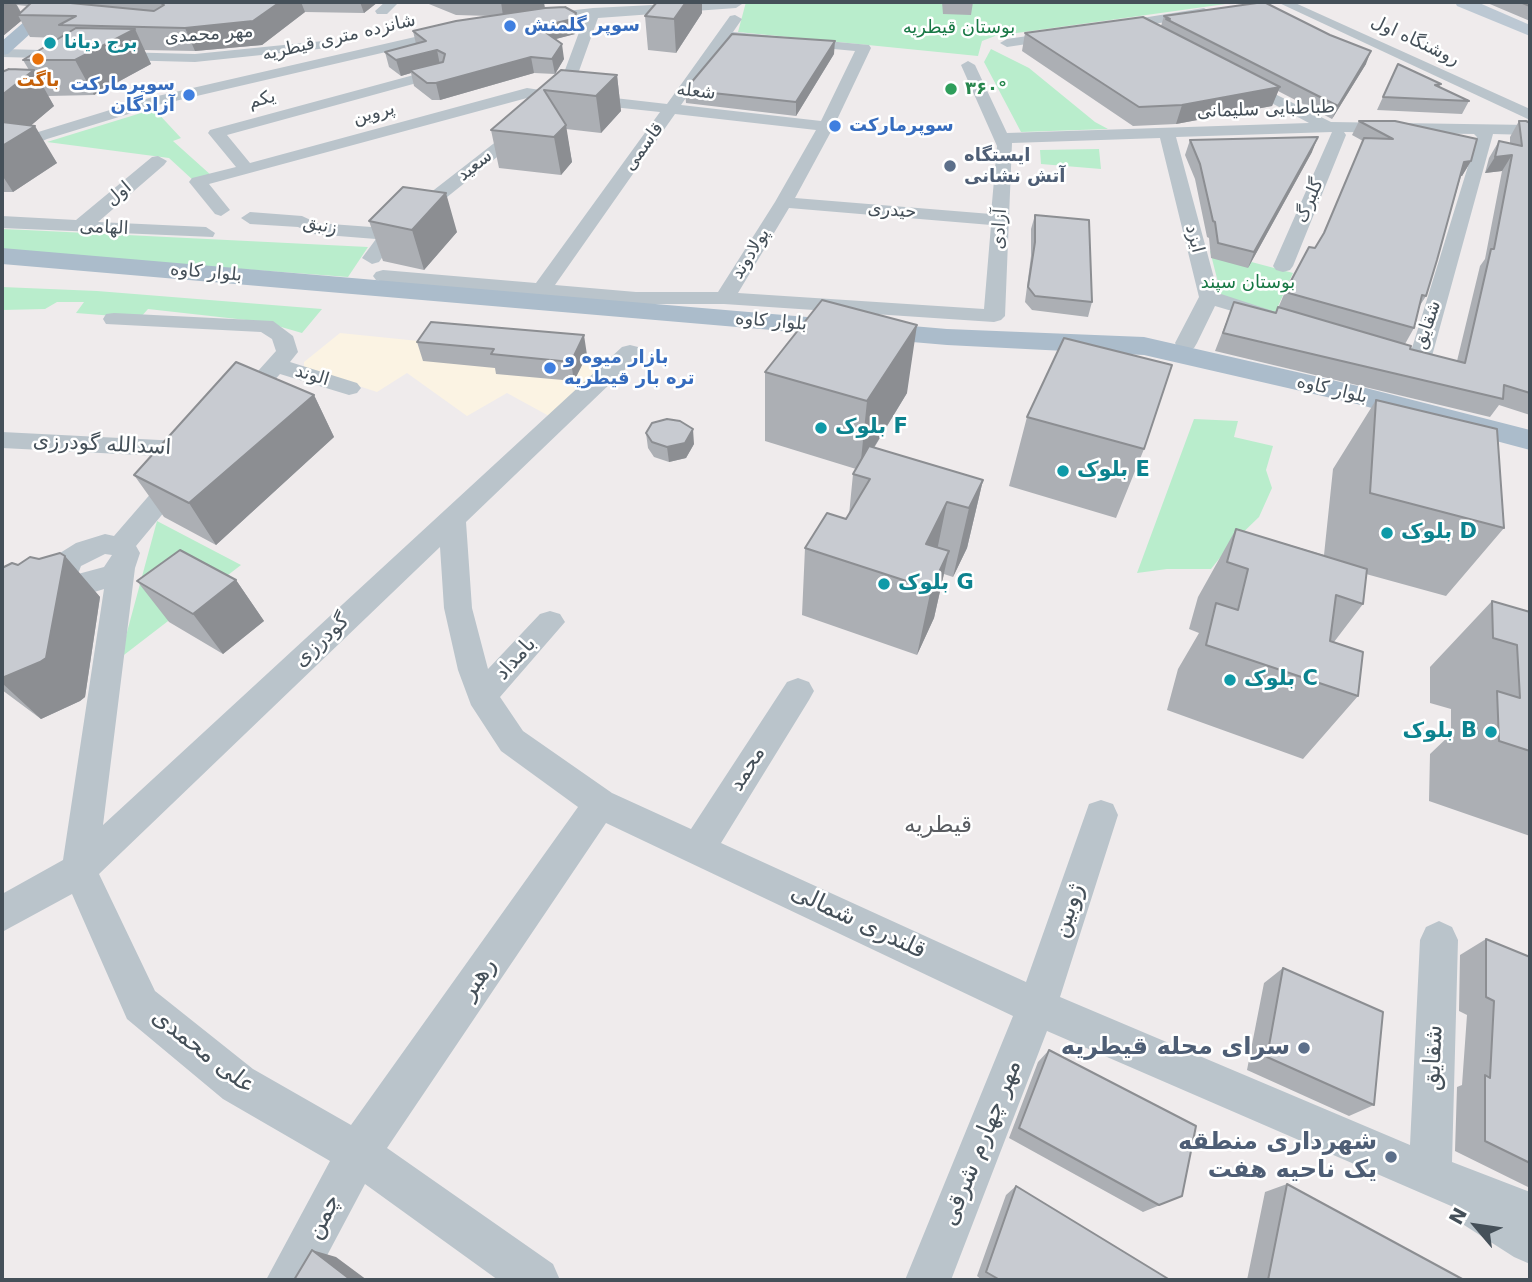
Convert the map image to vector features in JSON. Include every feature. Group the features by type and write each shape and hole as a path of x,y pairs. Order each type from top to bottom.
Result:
{"main road":[{"path":"2,28 36,2"},
{"path":"2,51 57,2"},
{"path":"1463,2 1530,31"},
{"path":"1478,2 1530,24"},
{"name":"بلوار کاوه","path":"2,256 933,336 1092,361"},
{"name":"بلوار کاوه","path":"2,275 949,354 1092,361 1142,359 1357,395 1530,440"},
{"name":"بلوار کاوه","path":"1185,384 1357,415 1530,462"}],"street":[{"name":"روشنگاه اول","path":"1283,2 1530,115"},
{"path":"525,15 547,16 735,3"},
{"name":"قاسمی","path":"542,289 725,35 739,12 735,3"},
{"path":"1096,30 1225,8"},
{"name":"سعید","path":"372,258 389,234 556,97 578,71 593,12"},
{"path":"1133,24 1158,37"},
{"name":"مهر محمدی","path":"2,51 114,58 195,58 465,29"},
{"name":"شانزده متری قیطریه","path":"2,154 41,136 154,101 465,29"},
{"path":"1007,43 1070,34"},
{"name":"پولادوند","path":"383,276 636,298 724,298 784,202 826,126 864,48 725,35"},
{"path":"114,58 144,39"},
{"path":"21,67 40,55"},
{"path":"68,70 88,57"},
{"path":"324,60 394,118"},
{"name":"آزادی","path":"724,298 994,316 1004,142 968,65"},
{"path":"363,93 441,72"},
{"path":"1231,76 1333,131"},
{"name":"یکم","path":"246,168 216,133 363,93"},
{"name":"پروین","path":"221,210 198,182 394,118 527,93 556,97"},
{"name":"شعله","path":"556,97 826,126"},
{"name":"طباطبایی سلیمانی","path":"1483,133 1530,130"},
{"name":"طباطبایی سلیمانی","path":"1004,142 1333,131 1483,133 1530,137"},
{"name":"گلبرگ","path":"1283,266 1333,131"},
{"name":"شقایق","path":"1368,344 1408,356 1421,356 1483,133"},
{"path":"2,136 41,136"},
{"name":"ایزد","path":"1167,136 1209,297"},
{"name":"اول","path":"80,227 158,161"},
{"name":"حیدری","path":"784,202 1001,220"},
{"name":"زنبق","path":"250,218 302,222 313,228 389,234"},
{"name":"الهامی","path":"2,222 206,233"},
{"path":"1186,342 1209,297 1288,321"},
{"path":"79,870 121,557 203,450 281,358 282,336 265,326 114,319"},
{"name":"گودرزی","path":"2,914 79,870 630,352"},
{"name":"الوند","path":"281,358 349,388"},
{"name":"اسدالله گودرزی","path":"2,440 203,450"},
{"name":"قلندری شمالی","path":"452,519 458,608 472,670 482,696 512,741 600,804 1037,1007 1430,1177 1530,1214"},
{"path":"54,574 96,546 121,557"},
{"name":"بامداد","path":"482,696 550,622"},
{"name":"محمد","path":"699,848 798,691"},
{"name":"رهبر","path":"358,1153 600,804"},
{"name":"ژوبین","path":"1037,1007 1101,815"},
{"name":"علی محمدی","path":"79,870 141,1004 238,1084 358,1153 537,1280"},
{"name":"شقایق","path":"1430,1177 1439,940"},
{"name":"مهر چهارم شرقی","path":"928,1280 1037,1007"},
{"name":"چمن","path":"289,1280 358,1153"},
{"name":"قلندری شمالی","path":"1430,1177 1530,1241"}],"shaded area":[{"name":"بازار میوه و تره بار قیطریه","path":"340,333 615,361 549,416 507,393 467,416 407,373 377,392 304,368 304,362"}],"green space":[{"name":"بوستان قیطریه","path":"746,2 1240,2 995,36 982,41 978,56 738,32"},
{"path":"991,49 1029,68 1095,122 1108,129 1021,132 984,62"},
{"path":"154,109 181,138 173,141 212,176 194,181 169,158 47,142"},
{"path":"1099,149 1101,169 1041,164 1040,150"},
{"path":"2,229 368,247 348,277 2,251"},
{"name":"بوستان سپند","path":"1210,251 1293,273 1275,313 1228,300 1221,294"},
{"path":"2,287 97,291 322,309 302,333 264,322 148,309 140,318 76,313 84,302 57,302 45,309 2,310"},
{"path":"1194,419 1238,421 1234,437 1273,446 1266,470 1272,488 1259,517 1230,545 1211,569 1167,569 1137,573"},
{"path":"157,521 241,565 120,658"}],"building":[{"path":"32,2 154,11 164,5 159,2 280,2 253,21 185,28 59,25 76,16 18,15"},
{"path":"657,2 686,2 674,19 645,16"},
{"path":"1264,2 1330,35 1371,51 1338,106 1164,16"},
{"path":"565,7 576,13 573,19 538,27 562,44 552,59 531,57 436,83 427,83 410,70 443,62 445,54 437,50 396,60 385,52 426,41 413,31 456,21"},
{"path":"1143,17 1280,87 1182,105 1139,107 1025,33"},
{"path":"76,28 135,29 75,60 23,60"},
{"path":"732,34 835,41 796,102 685,90"},
{"path":"1398,64 1441,84 1435,85 1469,101 1383,97"},
{"path":"9,69 34,70 2,95 2,72"},
{"path":"561,70 617,75 596,96 544,90 566,125 554,137 491,130"},
{"path":"1359,121 1395,121 1477,139 1471,161 1464,162 1437,260 1426,296 1422,295 1414,328 1285,292 1309,247 1315,248 1324,233 1364,138 1393,139"},
{"path":"1519,121 1530,123 1530,393 1504,385 1503,399 1223,333 1234,302 1276,313 1278,307 1411,346 1410,349 1465,363 1491,249 1494,249 1512,155 1495,157 1499,141 1522,146"},
{"path":"2,122 35,126 2,146"},
{"path":"1318,137 1254,252 1218,243 1200,164 1190,140"},
{"path":"403,187 446,193 412,230 369,221"},
{"path":"1035,215 1089,220 1092,302 1035,296 1028,287 1035,242"},
{"path":"822,300 917,325 867,401 765,372"},
{"path":"431,322 584,335 571,362 491,354 494,349 417,342"},
{"path":"1064,338 1172,365 1144,449 1027,417"},
{"path":"236,362 314,395 189,503 134,475"},
{"path":"1376,400 1497,429 1504,528 1370,493"},
{"path":"667,419 680,421 693,429 685,443 667,447 652,442 646,433 652,423"},
{"path":"869,446 983,480 969,508 947,502 926,544 949,551 931,589 805,548 827,513 846,519 870,479 853,474"},
{"path":"1236,529 1367,569 1363,604 1336,595 1330,641 1363,652 1358,696 1206,645 1216,603 1238,610 1248,569 1227,562"},
{"path":"180,550 236,580 193,614 137,581"},
{"path":"60,553 65,556 46,658 2,678 2,568 12,563 18,565 30,557 39,559"},
{"path":"1492,601 1530,612 1530,751 1499,741 1497,691 1520,698 1517,645 1493,638"},
{"path":"1486,939 1530,957 1530,1163 1485,1141 1485,1075 1490,1078 1494,1001 1486,997"},
{"name":"سرای محله قیطریه","path":"1283,968 1383,1012 1374,1105 1267,1057"},
{"path":"1049,1050 1196,1126 1182,1196 1159,1205 1019,1128"},
{"path":"1287,1184 1464,1280 1268,1280"},
{"path":"1016,1186 1170,1280 1000,1280 986,1272"},
{"path":"312,1250 351,1280 294,1280"}],"place":[{"name":"سوپر گلمنش","path":"510,26"},
{"name":"برج دیانا","path":"50,43"},
{"name":"باگت","path":"38,59"},
{"name":"۳۶۰°","path":"951,89"},
{"name":"سوپرمارکت آزادگان","path":"189,95"},
{"name":"سوپرمارکت","path":"835,126"},
{"name":"ایستگاه آتش نشانی","path":"950,166"},
{"name":"بازار میوه و تره بار قیطریه","path":"550,368"},
{"name":"بلوک F","path":"821,428"},
{"name":"بلوک E","path":"1063,471"},
{"name":"بلوک D","path":"1387,533"},
{"name":"بلوک G","path":"884,584"},
{"name":"بلوک C","path":"1230,680"},
{"name":"بلوک B","path":"1491,732"},
{"name":"سرای محله قیطریه","path":"1304,1048"},
{"name":"شهرداری منطقه یک ناحیه هفت","path":"1391,1157"}],"district":[{"name":"قیطریه","path":"938,826"}]}
